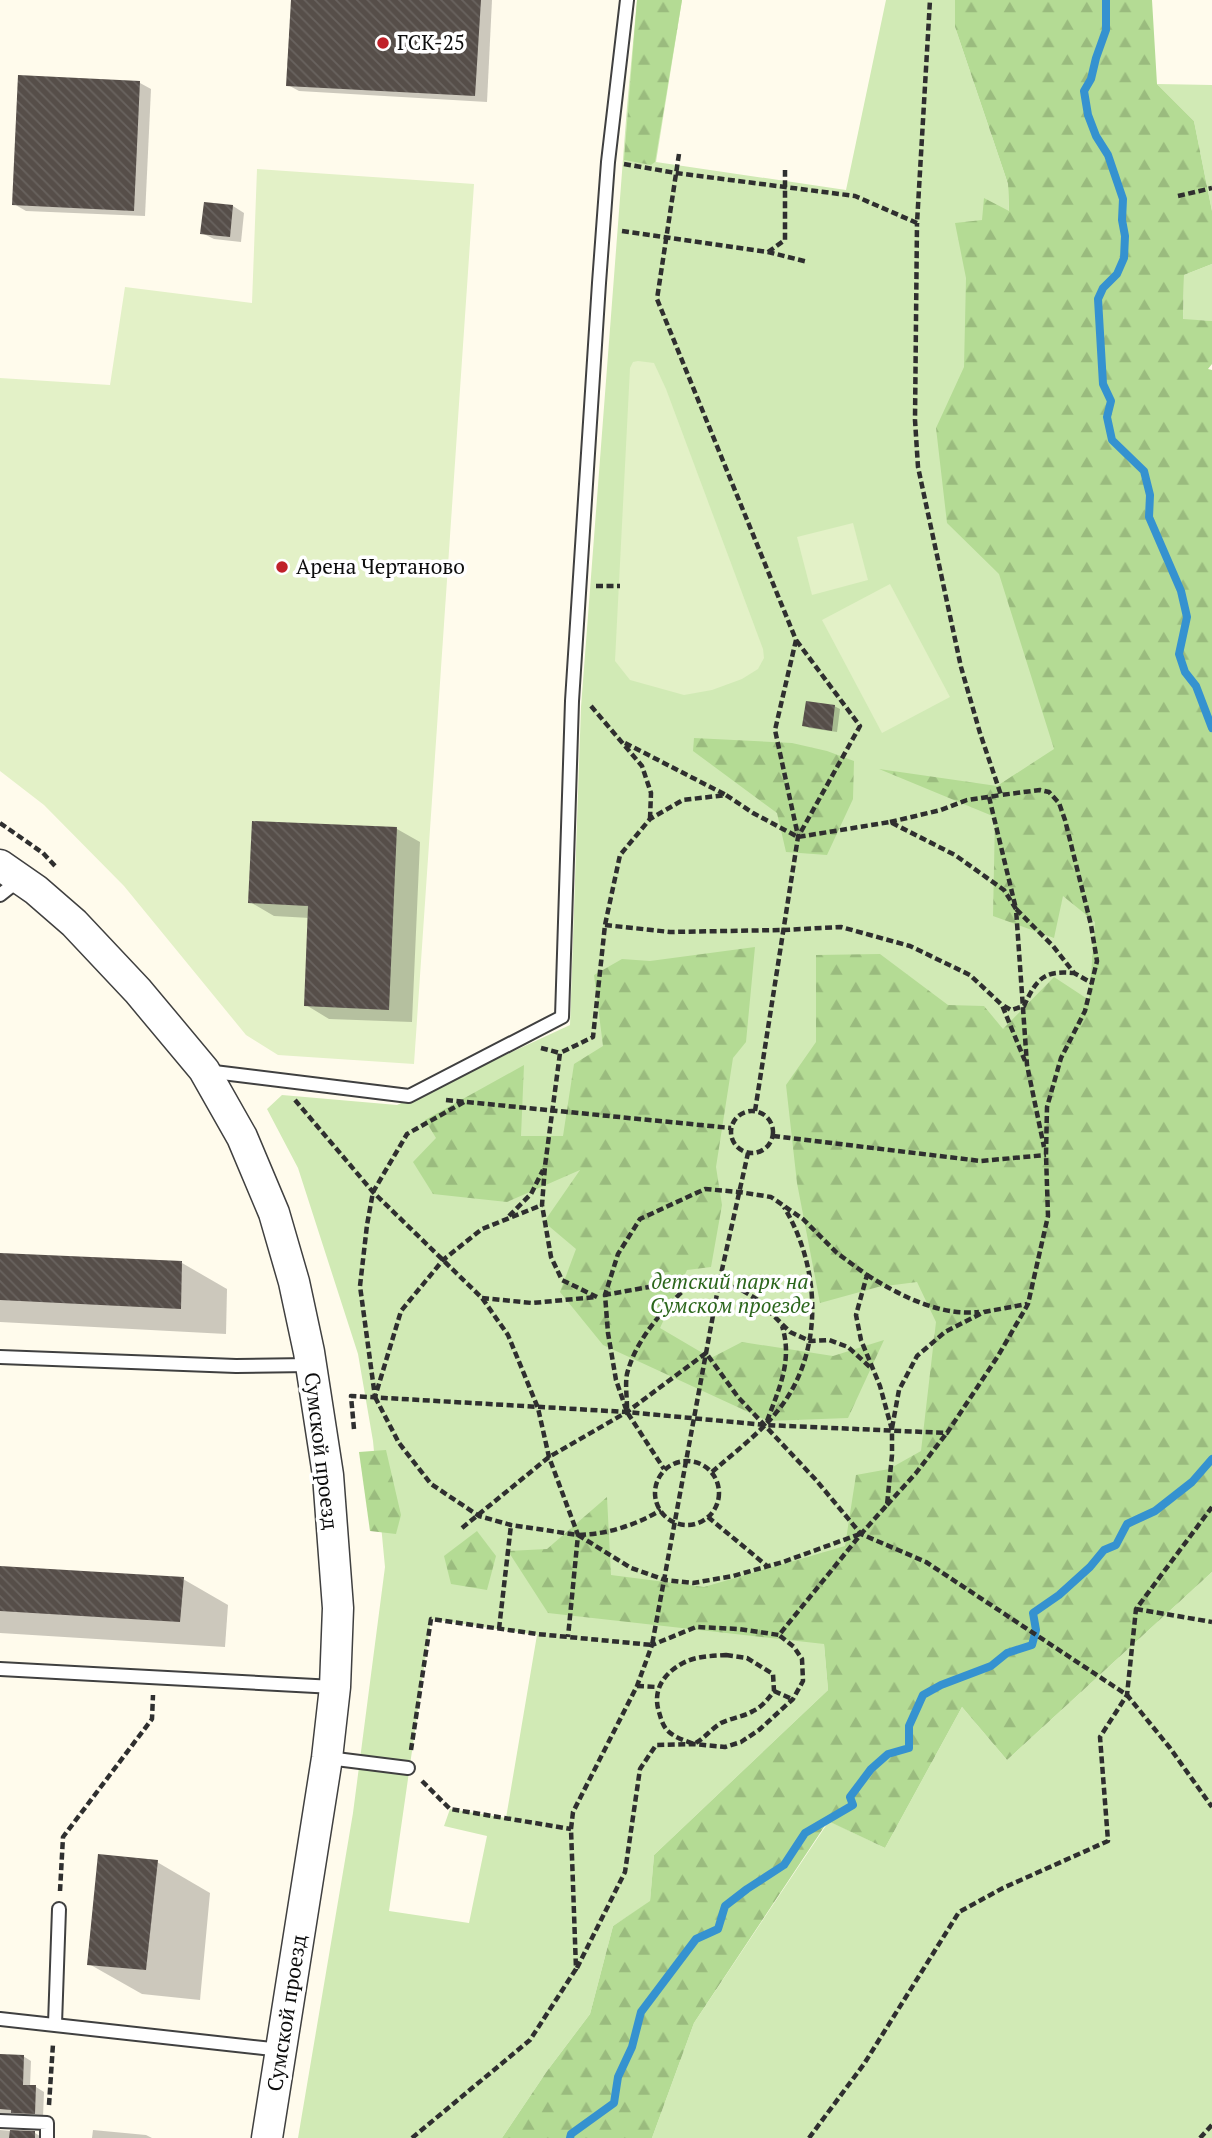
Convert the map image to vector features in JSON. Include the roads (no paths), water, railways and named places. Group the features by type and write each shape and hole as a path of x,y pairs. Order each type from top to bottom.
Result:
{"street":[{"name":"Сумской проезд","path":"7,880 74,923 138,991 204,1070 242,1137 274,1213 294,1282 328,1475 338,1608 335,1687 327,1758 267,2138"}],"lane":[{"path":"204,1070 409,1096 562,1017 572,701 608,162 627,0"},
{"path":"0,1357 236,1366 310,1365"},
{"path":"0,1669 335,1687"},
{"path":"327,1758 408,1768"},
{"path":"55,2024 59,1909"},
{"path":"0,2019 281,2050"},
{"path":"0,2122 47,2123 47,2138"}],"waterway":[{"path":"1106,0 1106,30 1091,79 1084,91 1088,115 1096,136 1108,155 1123,199 1124,258 1117,274 1103,288 1098,299 1103,384 1111,401 1107,417 1112,440 1144,471 1150,495 1149,517 1181,591 1187,617 1179,654 1185,672 1196,686 1212,728"},
{"path":"570,2138 571,2134 614,2103 618,2077 632,2047 641,2012 696,1939 718,1929 725,1906 784,1865 805,1833 853,1805 850,1797 871,1769 888,1754 909,1748 909,1726 923,1695 941,1685 991,1666 1007,1653 1032,1645 1036,1630 1033,1613 1059,1595 1090,1567 1104,1550 1116,1545 1127,1524 1155,1511 1192,1482 1212,1459"}],"place":[{"name":"ГСК-25","path":"383,43"},
{"name":"Арена Чертаново","path":"282,567"}],"park label":[{"name":"детский парк на Сумском проезде","path":"730,1294"}]}
